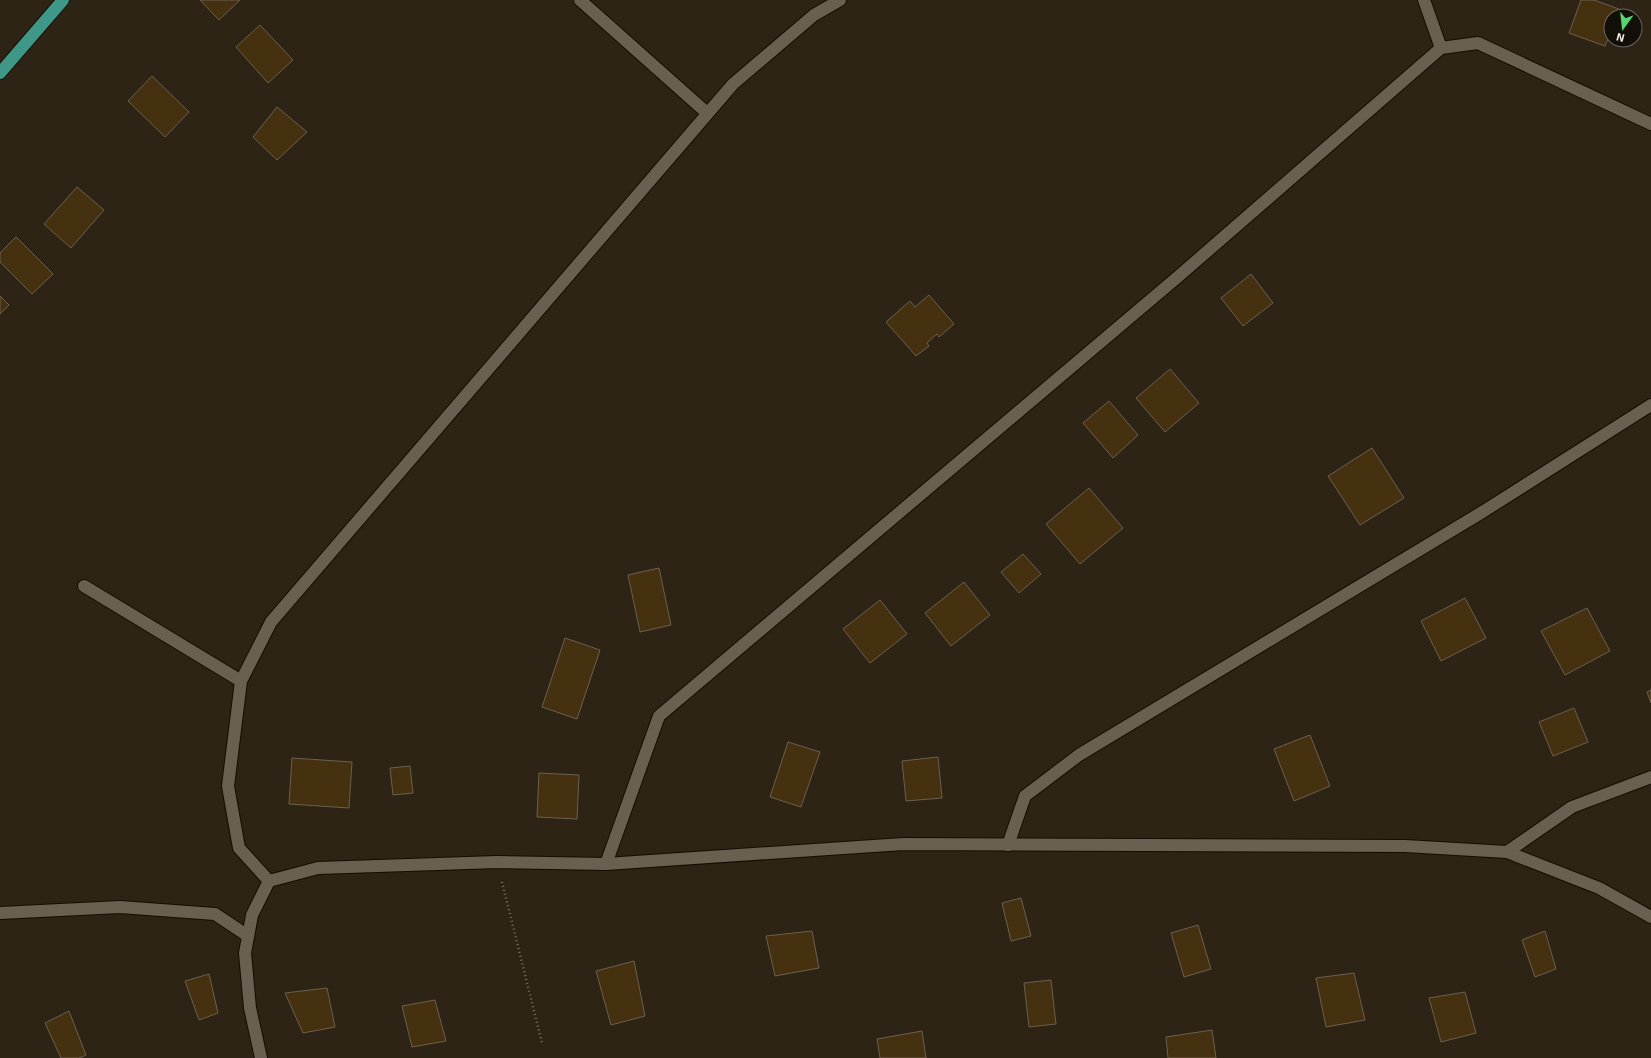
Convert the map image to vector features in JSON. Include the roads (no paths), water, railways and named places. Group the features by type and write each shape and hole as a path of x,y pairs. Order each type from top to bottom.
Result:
{"main road":[{"path":"0,73 63,0"}],"street":[{"path":"580,0 707,113"},
{"path":"269,881 239,848 228,786 240,681 271,622 733,84 814,15 840,0"},
{"path":"1424,0 1441,48"},
{"path":"606,864 659,716 1180,275 1441,48 1478,43 1651,124"},
{"path":"1008,845 1025,796 1079,755 1484,511 1651,405"},
{"path":"84,586 240,681"},
{"path":"1507,852 1572,807 1651,777"},
{"path":"261,1058 250,1008 245,953 252,915 269,881 318,868 496,862 606,864 903,844 1405,846 1507,852 1599,888 1651,917"},
{"path":"0,913 120,907 215,914 248,936"}]}
